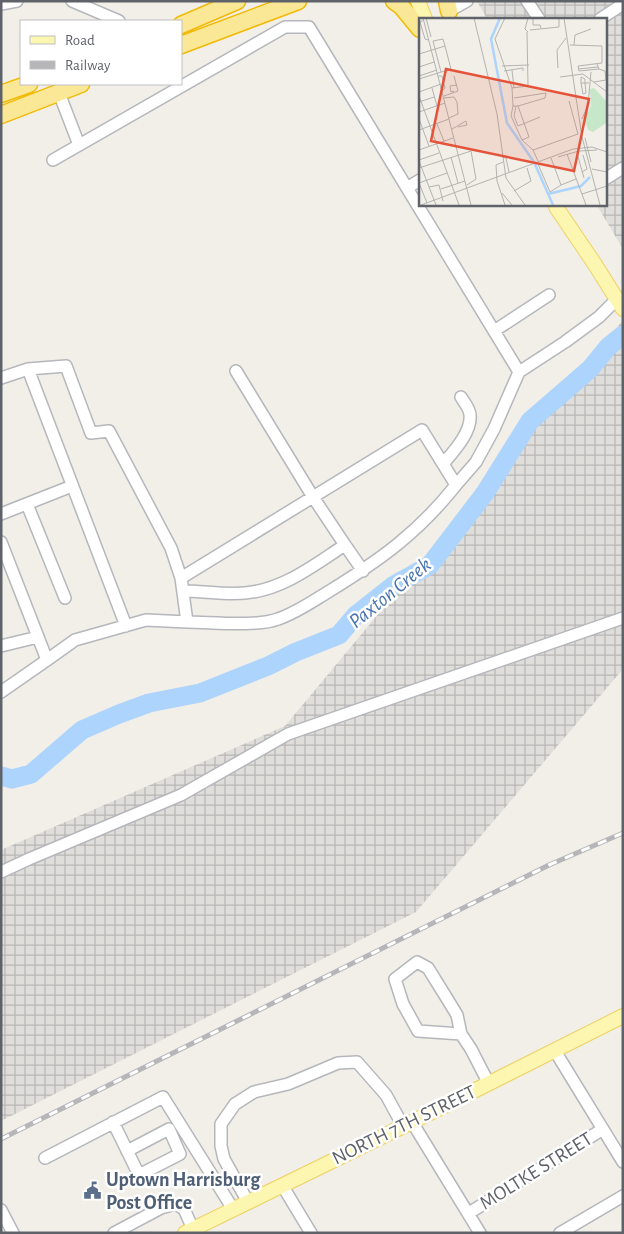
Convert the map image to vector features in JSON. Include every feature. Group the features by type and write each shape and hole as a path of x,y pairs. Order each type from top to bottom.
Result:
{"highway":[{"path":"182,25 237,1"},
{"path":"182,45 298,1"},
{"path":"394,1 401,6 419,28"},
{"path":"1,94 26,85"},
{"path":"1,115 79,85"}],"main road":[{"path":"418,1 425,18"},
{"path":"556,205 621,305"},
{"name":"NORTH 7TH STREET","path":"189,1231 623,1016"}],"street":[{"path":"1,4 16,1"},
{"path":"72,1 117,20"},
{"path":"448,8 467,1"},
{"path":"527,1 538,18"},
{"path":"602,18 623,4"},
{"path":"53,160 285,27 309,27 519,372"},
{"path":"58,93 79,145"},
{"path":"606,178 623,168"},
{"path":"407,188 419,181"},
{"path":"494,331 549,295"},
{"path":"1,692 75,640 146,620 250,623 278,620 313,602 363,571 412,534 438,508 476,462 494,429 519,372 565,342 598,317 621,305"},
{"path":"1,378 28,369 66,366 90,433 109,431 171,548 182,578 187,622"},
{"path":"28,369 126,626"},
{"path":"236,371 313,497 363,571"},
{"path":"443,464 462,440 470,421 471,413 461,397"},
{"path":"182,578 422,430 456,485"},
{"path":"1,514 72,486"},
{"path":"27,504 65,598"},
{"path":"1,542 47,660"},
{"path":"183,590 244,594 270,588 301,574 345,544"},
{"path":"1,872 181,796 288,734 623,618"},
{"path":"1,646 38,637"},
{"path":"461,1034 418,1030 403,1004 395,979 417,962 428,968 457,1015 461,1034 489,1084"},
{"path":"555,1051 623,1162"},
{"path":"248,1202 224,1159 221,1146 221,1124 235,1104 254,1092 288,1084 338,1063 357,1062 407,1124 480,1233"},
{"path":"45,1158 163,1097 232,1209"},
{"path":"113,1122 139,1175 180,1154 169,1129 127,1150"},
{"name":"MOLTKE STREET","path":"469,1214 603,1129"},
{"path":"282,1185 311,1233"},
{"path":"560,1233 623,1196"},
{"path":"114,1233 161,1208 175,1204 184,1209 189,1231"},
{"path":"1,1210 13,1233"}],"shaded area":[{"path":"477,1 623,1 623,249 597,205 606,205 606,18 486,18"},
{"path":"623,320 623,669 416,912 1,1121 1,850 285,726"}],"waterway":[{"name":"Paxton Creek","path":"1,776 12,779 31,774 82,730 119,714 149,703 200,693 339,635 356,615 394,585 430,565 485,493 530,421 590,369 608,347 623,335"}],"railway":[{"path":"1,1139 549,865 623,833"}],"place":[{"name":"Uptown Harrisburg Post Office","path":"92,1191"}]}
